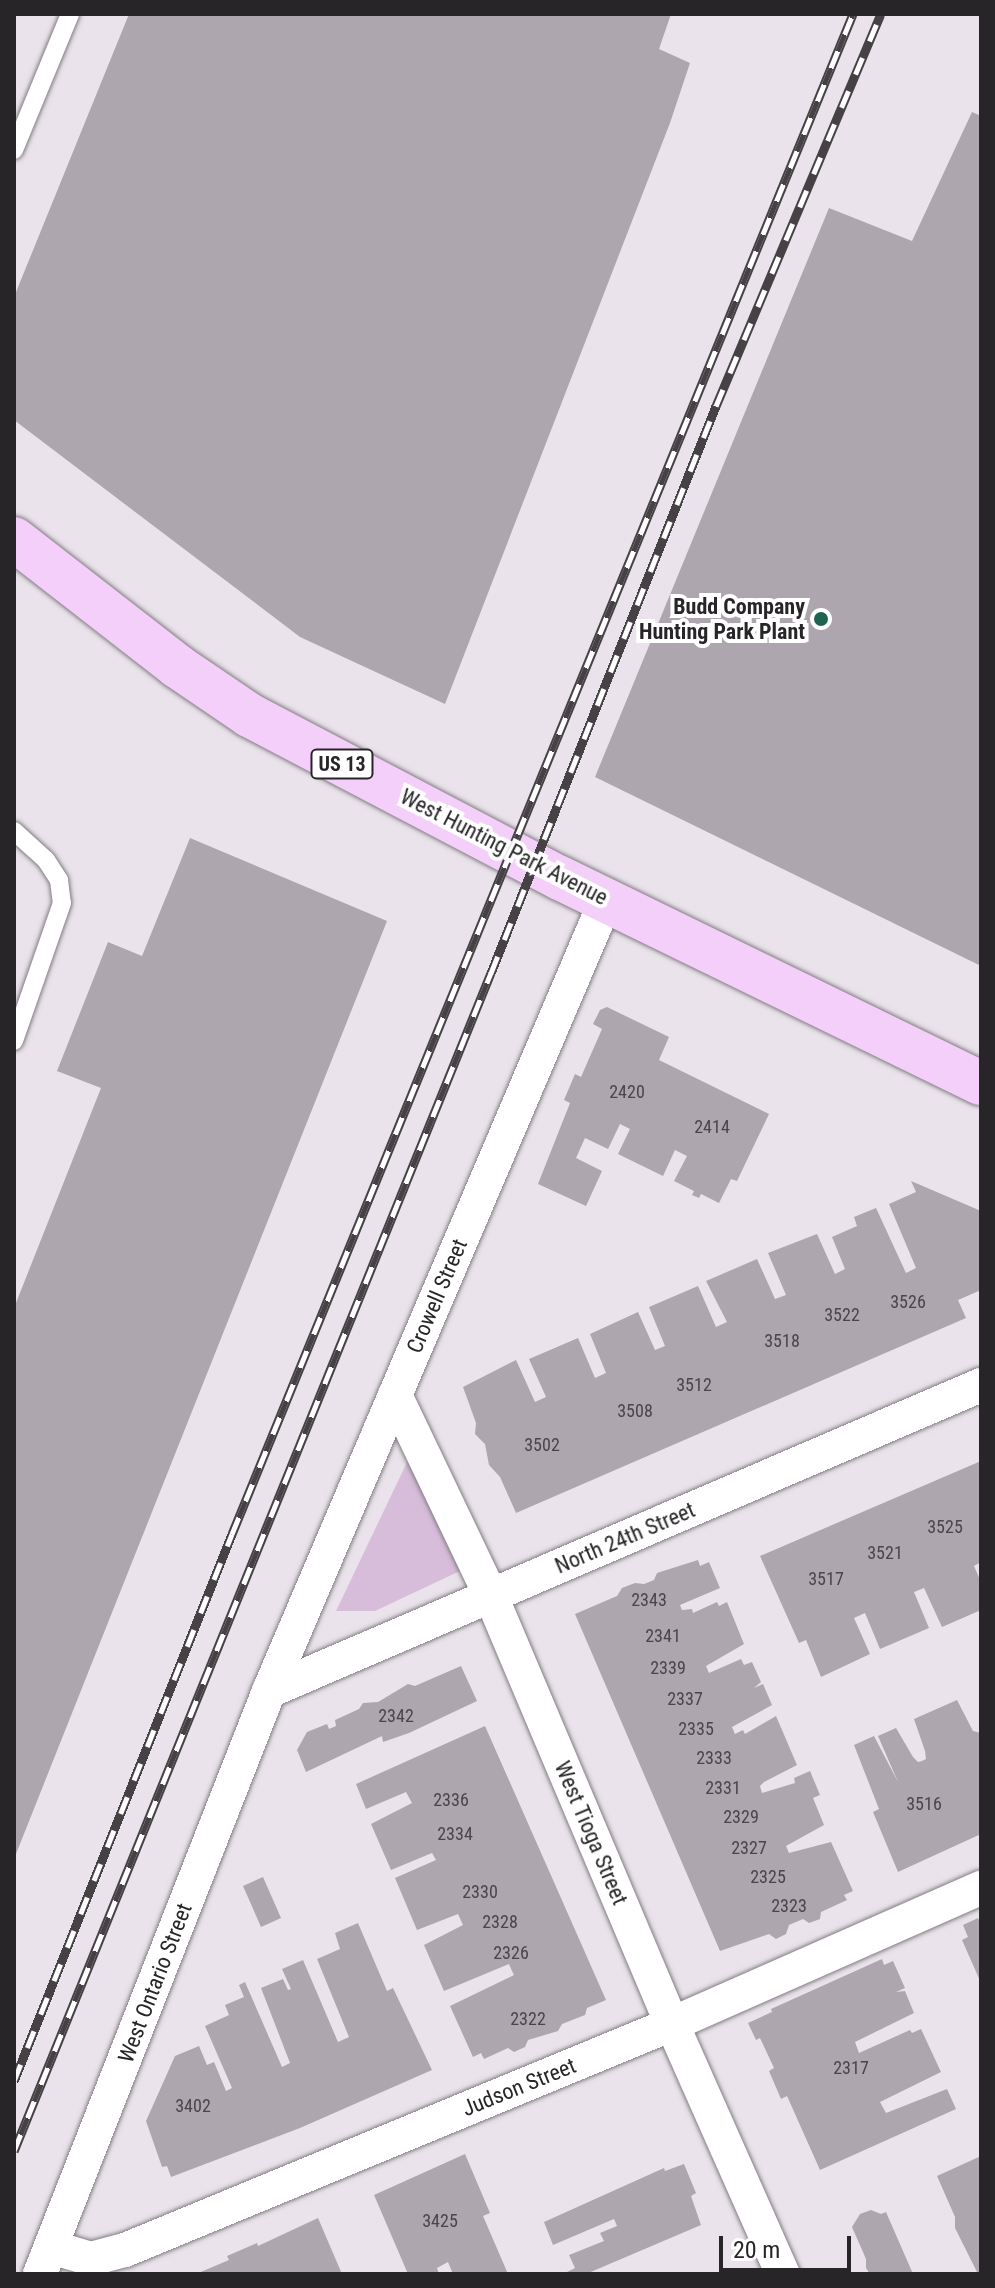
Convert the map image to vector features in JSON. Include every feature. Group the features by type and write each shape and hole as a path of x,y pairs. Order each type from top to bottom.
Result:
{"main road":[{"name":"West Hunting Park Avenue","path":"14,539 177,666 249,715 606,900 981,1083"}],"street":[{"name":"Crowell Street","path":"269,1691 606,900"},
{"name":"North 24th Street","path":"269,1691 981,1385"},
{"name":"West Tioga Street","path":"395,1395 491,1596 672,2024 783,2274"},
{"name":"West Ontario Street","path":"45,2260 269,1691"},
{"name":"Judson Street","path":"45,2260 91,2259 125,2250 672,2024 981,1888"}],"lane":[{"path":"14,150 70,14"},
{"path":"14,831 46,860 59,880 62,903 15,1035"}],"shaded area":[{"path":"410,1456 462,1570 375,1611 336,1611"}],"building":[{"path":"129,14 671,14 659,49 690,63 670,123 445,704 300,637 14,420 14,297"},
{"name":"Budd Company Hunting Park Plant","path":"972,112 981,116 981,966 595,777 829,208 912,241"},
{"path":"190,838 387,921 14,1859 14,1308 101,1088 57,1071 108,942 142,956"},
{"path":"607,1007 669,1037 659,1060 769,1114 737,1181 731,1179 719,1203 701,1194 699,1198 692,1195 694,1191 674,1181 687,1156 675,1150 663,1176 618,1154 630,1129 620,1124 608,1149 585,1138 576,1158 602,1171 586,1206 538,1184 570,1103 564,1100 575,1074 581,1077 602,1029 593,1024 600,1010"},
{"path":"911,1181 981,1211 981,1290 958,1300 966,1318 516,1513 500,1477 489,1465 485,1444 475,1434 476,1423 463,1387 516,1360 535,1402 546,1397 529,1359 578,1338 595,1378 606,1373 590,1334 638,1312 655,1350 665,1346 649,1307 698,1286 716,1327 727,1322 706,1281 757,1259 775,1299 786,1295 768,1253 817,1234 835,1274 845,1269 832,1237 857,1226 854,1217 876,1208 906,1273 916,1268 889,1204 916,1192"},
{"path":"981,1461 981,1562 974,1566 981,1582 981,1610 942,1627 924,1588 914,1592 929,1628 880,1649 865,1613 854,1618 870,1654 821,1677 806,1640 799,1643 760,1556"},
{"path":"698,1560 700,1566 709,1562 720,1588 680,1605 682,1610 692,1609 693,1613 717,1602 719,1606 727,1602 744,1644 706,1666 709,1673 741,1659 744,1665 752,1662 761,1682 754,1688 763,1684 772,1705 732,1727 735,1734 743,1730 745,1734 776,1716 797,1765 764,1782 760,1786 762,1793 795,1783 794,1778 810,1771 820,1795 813,1798 824,1825 786,1846 789,1853 831,1842 853,1891 844,1895 847,1900 821,1912 820,1919 809,1923 803,1919 789,1925 786,1934 776,1939 769,1934 720,1951 575,1614 617,1596 622,1588 635,1583 644,1584 654,1580 657,1573"},
{"path":"461,1666 477,1701 409,1733 383,1742 382,1736 306,1772 297,1750 307,1732 327,1724 329,1729 336,1726 335,1720 359,1709 363,1703 378,1702 408,1684 415,1686"},
{"path":"957,1700 973,1731 981,1733 981,1834 898,1872 873,1812 879,1809 854,1745 874,1736 898,1782 878,1736 896,1728 913,1757 918,1762 922,1761 926,1759 925,1751 914,1719"},
{"path":"485,1726 606,2000 587,2008 585,2015 562,2024 558,2031 528,2040 525,2047 514,2052 508,2048 484,2059 481,2053 473,2057 450,2006 514,1975 509,1964 444,1991 424,1945 463,1925 458,1914 417,1930 395,1878 436,1860 432,1853 391,1870 371,1824 412,1803 406,1792 366,1809 356,1784"},
{"path":"263,1877 281,1918 261,1927 243,1886"},
{"path":"978,1918 981,1925 981,1983 962,1940 968,1937 963,1925"},
{"path":"358,1923 387,1991 393,1988 432,2070 300,2128 171,2177 167,2166 162,2167 146,2121 175,2056 199,2046 207,2065 214,2062 226,2091 232,2088 205,2026 229,2015 225,2005 244,1997 239,1985 245,1982 282,2067 290,2063 261,1988 283,1979 288,1990 291,1989 282,1969 303,1960 338,2042 349,2037 317,1959 340,1949 335,1933"},
{"path":"882,1959 884,1965 893,1961 905,1988 896,1992 905,1991 914,2013 855,2042 859,2053 910,2030 912,2033 921,2029 941,2072 880,2102 886,2113 947,2089 956,2109 820,2170 787,2096 781,2099 769,2071 774,2068 760,2038 756,2040 748,2023 772,2012 771,2009"},
{"path":"465,2154 490,2213 483,2216 508,2274 453,2274 448,2262 437,2268 439,2274 408,2274 374,2195"},
{"path":"981,2156 981,2274 978,2274 955,2228 955,2217 937,2176"},
{"path":"684,2164 696,2193 691,2196 701,2225 586,2274 563,2274 575,2268 569,2255 604,2241 600,2233 617,2226 614,2219 553,2245 544,2222 664,2168 665,2171"},
{"path":"871,2210 881,2214 886,2212 913,2274 870,2274 866,2268 866,2259 852,2227 860,2214"},
{"path":"318,2218 342,2274 196,2274 229,2260 227,2256 257,2243 258,2246"}],"railway":[{"path":"14,2081 232,1534 853,14"},
{"path":"14,2151 491,973 716,406 881,14"}],"place":[{"name":"Budd Company Hunting Park Plant","path":"821,619"}]}
